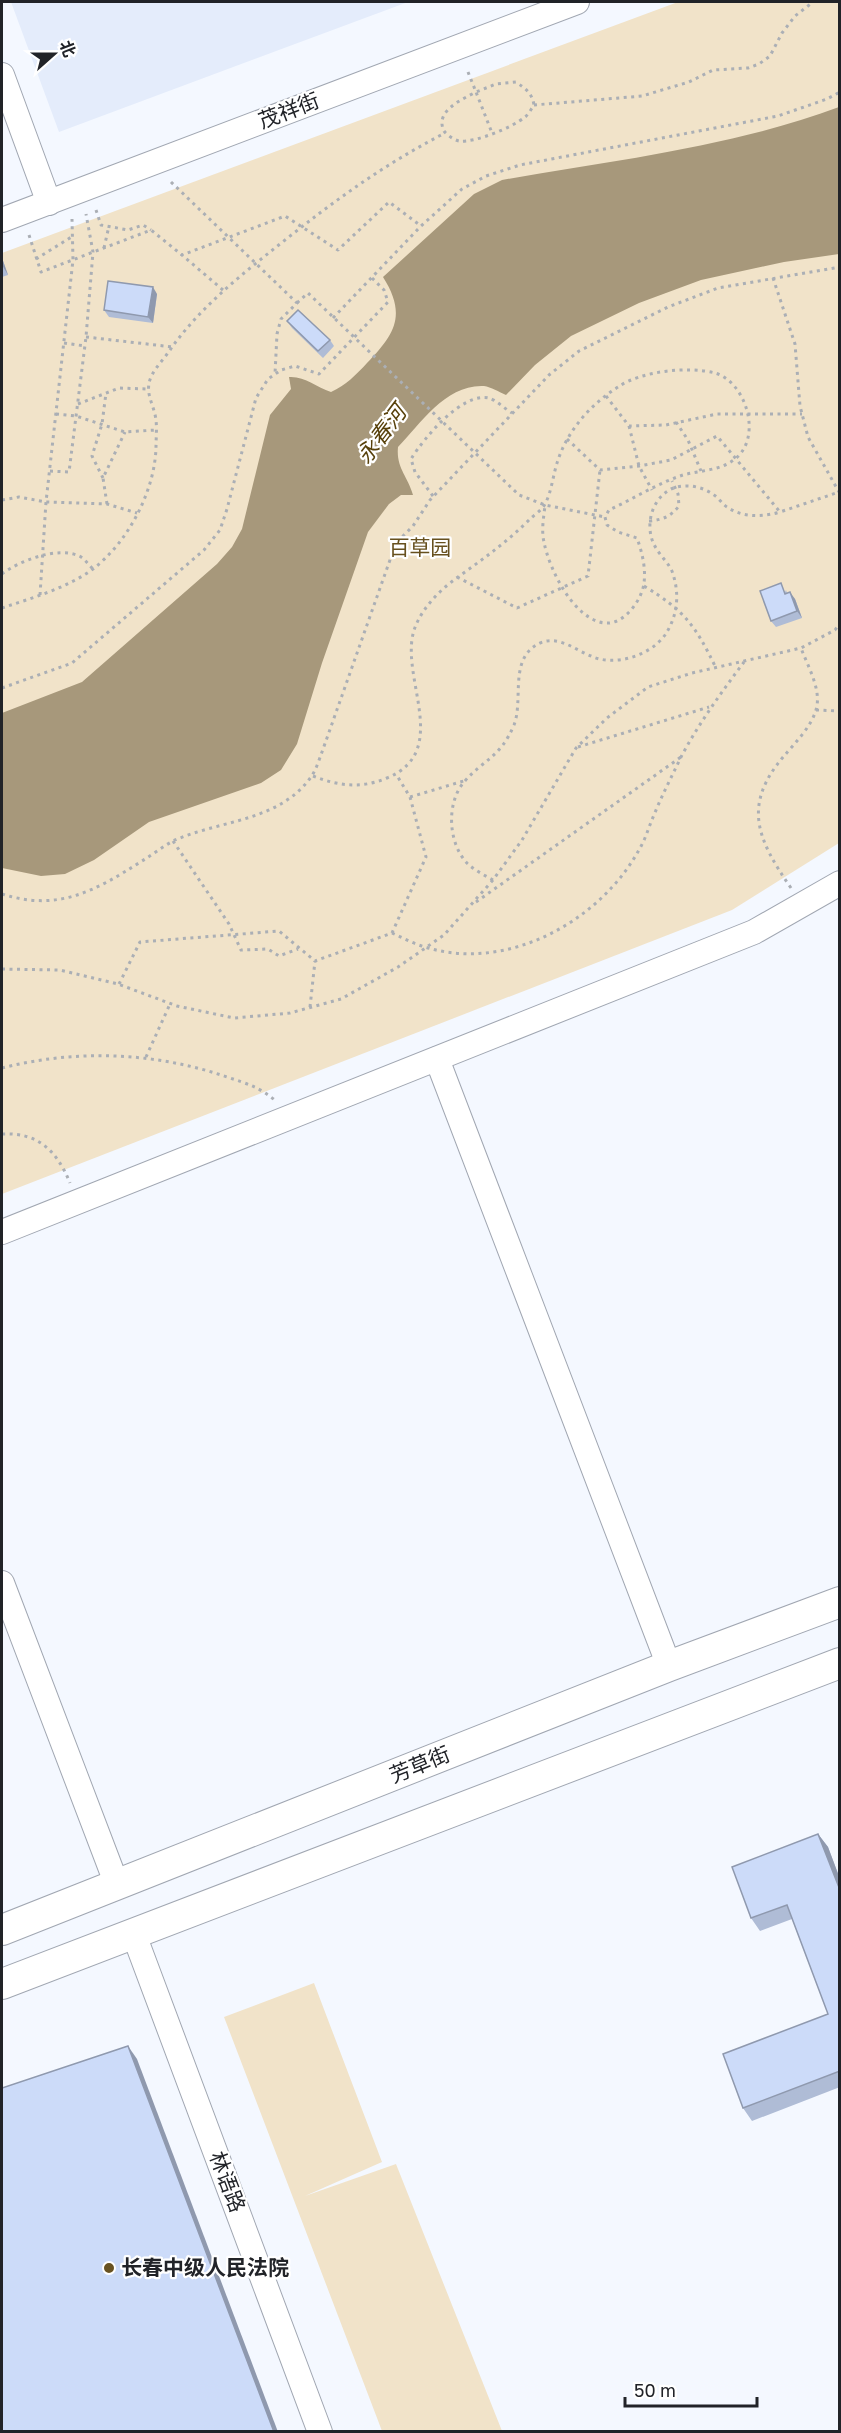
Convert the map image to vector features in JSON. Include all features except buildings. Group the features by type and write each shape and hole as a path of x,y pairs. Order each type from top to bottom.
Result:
{"main road":[{"name":"芳草街","path":"2,1930 669,1666 840,1602"},
{"path":"2,1984 840,1663"}],"street":[{"name":"茂祥街","path":"2,220 577,2"},
{"path":"2,75 49,203"},
{"path":"2,1232 754,932 840,884"},
{"path":"436,1059 669,1666"},
{"path":"2,1583 117,1885"},
{"name":"林语路","path":"134,1932 320,2432"}],"path":[{"path":"534,105 528,90 516,82 496,84 455,103 445,113 442,126 445,133 458,141 472,140 526,116 534,105 642,96 689,82 713,70 748,68 770,56 782,33 795,16 813,2"},
{"path":"468,72 492,133"},
{"path":"333,318 422,226 462,189 486,176 520,165 778,116 827,99 840,92"},
{"path":"2,608 40,595 93,569 121,540 150,485 156,450 156,421 147,389 152,376 185,330 224,290 341,195 399,157 445,133"},
{"path":"171,182 297,303"},
{"path":"183,255 285,216 338,250 389,202 422,226"},
{"path":"96,210 101,225 128,230 143,225 224,290"},
{"path":"50,471 69,472 86,337 93,252 86,214"},
{"path":"40,595 46,502 73,260 72,219"},
{"path":"105,248 109,226"},
{"path":"29,235 41,272 151,230"},
{"path":"36,259 73,236"},
{"path":"2,894 42,902 73,897 104,885 173,841 267,811 291,799 312,776 396,543 413,526 434,496 549,375 579,351 668,307 718,288 840,267"},
{"path":"2,688 72,663 204,550 220,530 256,398 268,379 295,366 319,374 354,338 388,302 384,290 372,278"},
{"path":"493,880 466,863 457,849 452,833 455,796 467,780 497,754 509,737 516,719 519,700 518,675 529,650 542,642 554,642 573,645 592,657 613,661 632,657 650,649 663,637 677,605 677,591 673,573 656,548 651,536 649,521 660,497 671,489 685,485 699,487 714,495 727,507 742,514 766,516 839,493 808,437 802,414 795,345 773,278"},
{"path":"275,374 277,334 281,319 308,293 519,495 545,504 605,517"},
{"path":"86,337 173,347"},
{"path":"64,343 85,345"},
{"path":"689,370 717,373 736,387 747,413 750,431 747,446 735,459 722,467 683,476 609,510 605,517 607,525 618,532 637,537 644,566 644,586 631,611 620,619 606,623 592,619 574,606 554,572 543,540 545,504 558,458 571,430 619,386 652,373 689,370"},
{"path":"78,404 119,388 147,389"},
{"path":"106,393 102,424 92,456 103,478 107,504"},
{"path":"606,396 629,426 639,466 652,490"},
{"path":"434,496 415,472 411,459 419,446 463,402 474,398 490,398 512,413"},
{"path":"56,414 76,416 124,432 156,430"},
{"path":"629,426 650,427 717,414 802,414"},
{"path":"676,422 701,472"},
{"path":"103,478 124,432"},
{"path":"567,439 600,470 671,460 717,435 780,512"},
{"path":"457,577 517,608 588,576 600,470"},
{"path":"649,521 660,520 672,514 679,506 672,481"},
{"path":"2,501 19,497 46,502 107,504 137,513"},
{"path":"312,776 350,786 374,784 396,774 412,758 421,737 420,702 410,663 415,626 435,596 513,536 545,504"},
{"path":"2,574 23,561 43,555 69,553 80,556 93,569"},
{"path":"644,586 670,602 686,616 701,638 716,668"},
{"path":"2,969 60,970 118,984 170,1004 234,1017 291,1012 341,999 398,967 444,935 493,880 522,840 576,748 607,718 648,687 801,648 835,630 840,623"},
{"path":"801,648 816,686 816,710 802,735 771,771 760,795 759,820 766,847 803,905"},
{"path":"315,961 392,933 426,948 467,954 501,950 541,939 578,919 612,888 640,849 682,756 711,706 744,661"},
{"path":"576,748 711,706"},
{"path":"816,710 840,711"},
{"path":"472,905 682,756"},
{"path":"392,933 426,857 410,797 396,774"},
{"path":"410,797 467,780"},
{"path":"173,841 234,934 241,950 268,949 279,956 298,949"},
{"path":"118,984 140,942 279,931 315,961"},
{"path":"309,1008 315,961"},
{"path":"146,1057 170,1004"},
{"path":"2,1068 32,1060 146,1057 196,1066 262,1089 293,1116"},
{"path":"2,1134 13,1133 31,1138 49,1148 62,1163 77,1202"}],"shaded area":[{"path":"11,2 408,2 59,132"}],"green space":[{"name":"百草园","path":"678,2 839,2 839,843 732,910 2,1194 2,253"},
{"path":"314,1983 382,2162 305,2196 396,2164 502,2431 382,2431 224,2017"}],"water":[{"name":"永春河","path":"839,107 839,254 784,262 701,280 639,303 571,336 535,365 506,395 484,386 470,387 446,398 398,447 400,466 413,495 401,495 389,504 368,532 322,663 297,744 281,770 261,783 149,822 94,860 65,874 41,876 2,868 2,713 82,682 217,564 232,547 242,529 270,415 291,389 289,377 305,380 331,392 359,372 385,343 394,323 395,302 383,277 474,194 502,180 630,159 715,142 798,121"}],"place":[{"name":"长春中级人民法院","path":"109,2268"}]}
